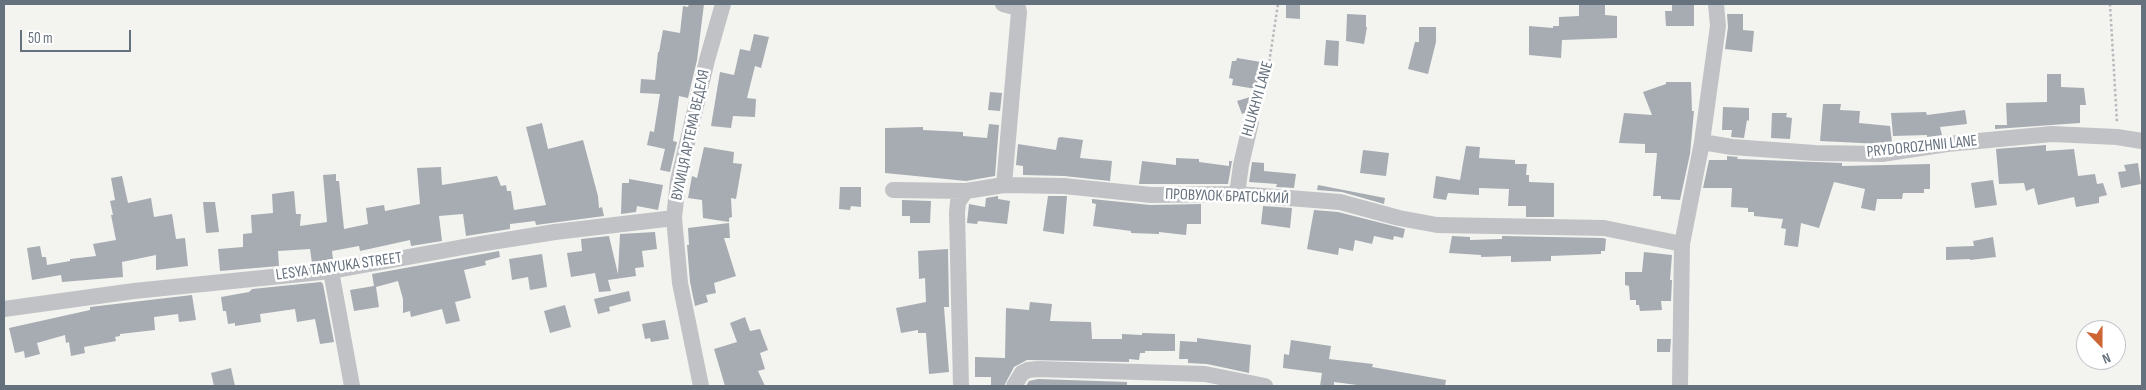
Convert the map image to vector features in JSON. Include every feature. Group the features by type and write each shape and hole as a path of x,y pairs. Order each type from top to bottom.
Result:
{"street":[{"name":"ВУЛИЦЯ АРТЕМА ВЕДЕЛЯ","path":"701,386 693,356 680,283 674,218 678,181 707,60 723,4"},
{"path":"1003,4 1018,8 1019,12 1004,185"},
{"path":"1680,386 1682,244 1702,142 1718,26 1716,4"},
{"name":"HLUKHYI LANE","path":"1237,194 1241,165 1251,122"},
{"name":"PRYDOROZHNII LANE","path":"1702,142 1732,147 1815,153 1882,154 1947,144 2052,134 2117,137 2142,141"},
{"name":"ПРОВУЛОК БРАТСЬКИЙ","path":"893,190 966,190 1004,185 1064,186 1150,195 1237,194 1340,202 1399,218 1437,225 1604,228 1682,244"},
{"path":"961,386 956,213 958,202 966,190"},
{"name":"LESYA TANYUKA STREET","path":"4,309 134,291 331,271 490,242 674,218"},
{"path":"331,271 352,386"},
{"path":"1014,386 1022,373 1038,369 1205,374 1265,386"}],"path":[{"name":"HLUKHYI LANE","path":"1251,122 1257,110 1268,70 1278,4"},
{"path":"2110,4 2117,137"}],"building":[{"path":"689,4 704,4 697,60 688,98 679,96 673,141 677,142 670,172 660,170 665,149 647,145 650,131 654,132 660,94 640,93 641,79 655,80 663,30 680,33 683,6 688,7"},
{"path":"1286,4 1300,4 1300,19 1286,18"},
{"path":"1605,4 1605,15 1617,16 1617,38 1562,40 1561,58 1529,55 1529,26 1553,28 1553,26 1559,26 1559,17 1579,16 1579,5"},
{"path":"1672,4 1694,4 1694,26 1666,26 1665,11 1672,11"},
{"path":"1347,14 1366,15 1367,27 1364,44 1346,41"},
{"path":"1727,14 1743,14 1743,30 1754,31 1752,52 1725,49 1728,27"},
{"path":"1419,27 1436,27 1436,42 1428,74 1408,69 1415,42 1419,42"},
{"path":"754,34 769,37 761,68 755,66 747,98 756,99 755,117 733,116 731,128 711,126 720,72 734,75 740,49 750,51"},
{"path":"1326,40 1339,41 1338,66 1324,65"},
{"path":"1237,58 1261,62 1256,89 1232,85 1233,79 1229,78 1232,61 1236,61"},
{"path":"2047,74 2061,74 2061,87 2084,88 2086,105 2080,105 2080,123 1995,129 1995,125 2007,125 2006,103 2047,102"},
{"path":"1666,82 1691,82 1692,111 1694,111 1690,154 1680,200 1661,199 1661,196 1653,196 1657,153 1645,153 1645,144 1619,143 1624,113 1652,115 1643,92 1666,84"},
{"path":"990,92 1002,93 1000,111 988,110"},
{"path":"1250,97 1258,99 1256,108 1242,114 1237,101"},
{"path":"1823,104 1841,104 1840,110 1860,111 1859,123 1890,126 1892,142 1881,144 1820,141"},
{"path":"1723,107 1749,108 1749,121 1747,120 1744,138 1731,137 1732,130 1722,130"},
{"path":"1965,110 1967,124 1940,127 1942,135 1927,137 1927,135 1893,136 1891,113 1926,112 1927,115"},
{"path":"1772,113 1787,113 1786,117 1792,118 1790,139 1771,138"},
{"path":"542,123 548,149 583,140 598,196 599,208 602,207 604,216 536,225 535,221 510,224 510,229 466,236 463,214 439,216 442,241 411,246 410,240 360,251 359,246 332,251 333,260 312,263 310,249 278,251 279,266 220,271 218,249 243,247 243,234 252,233 251,215 273,213 272,194 294,191 296,214 301,214 300,226 327,222 323,175 336,174 336,181 339,181 344,229 368,224 366,208 384,205 385,211 420,204 417,168 441,167 442,185 497,176 501,186 506,185 507,191 511,191 514,210 546,205 526,127"},
{"path":"989,124 999,125 995,176 966,181 885,173 885,128 923,127 923,130 963,132 963,136 987,138"},
{"path":"1058,138 1083,140 1080,158 1112,161 1110,181 1064,176 1023,175 1023,166 1016,165 1018,144 1056,150"},
{"path":"2046,145 2046,151 2074,149 2078,176 2095,174 2097,184 2103,183 2107,195 2099,197 2099,203 2076,207 2074,197 2038,205 2034,188 2026,191 2024,183 1999,184 1996,149"},
{"path":"1466,146 1480,147 1479,158 1515,160 1515,164 1527,164 1526,175 1529,175 1529,182 1554,183 1554,217 1526,217 1526,206 1508,206 1509,189 1479,188 1479,195 1448,193 1446,200 1433,198 1436,176 1460,180"},
{"path":"704,147 734,152 733,163 742,164 736,199 731,198 732,217 729,218 729,222 703,218 702,200 688,198 692,176 697,178"},
{"path":"1363,150 1389,153 1386,176 1360,173"},
{"path":"1727,156 1738,157 1737,159 1842,163 1842,166 1930,164 1930,189 1924,189 1924,193 1903,193 1902,199 1877,199 1875,211 1861,208 1865,189 1834,182 1819,228 1801,223 1798,247 1784,245 1786,229 1781,228 1783,219 1754,216 1754,212 1748,212 1748,208 1731,207 1732,188 1703,188 1709,160 1727,160"},
{"path":"1176,158 1199,159 1199,162 1229,166 1229,161 1232,161 1228,184 1139,184 1142,161 1176,165"},
{"path":"1252,162 1264,163 1264,171 1296,174 1294,188 1276,187 1277,184 1249,182"},
{"path":"2138,163 2141,184 2121,188 2118,172 2126,171 2124,165"},
{"path":"122,176 128,203 151,198 154,217 172,214 176,239 185,238 188,266 156,270 156,255 122,262 123,277 62,282 61,275 32,280 27,248 40,246 42,257 46,257 47,265 70,261 70,259 96,256 93,244 116,240 111,215 113,215 110,201 115,200 111,178"},
{"path":"629,179 663,185 658,210 637,206 636,212 621,214 622,183 629,183"},
{"path":"1993,180 1997,205 1975,208 1971,183"},
{"path":"1318,185 1385,198 1384,204 1342,192 1317,190"},
{"path":"840,187 861,187 861,207 851,206 850,210 839,209"},
{"path":"998,196 998,199 1010,201 1007,224 978,221 977,224 967,223 969,204 985,207 986,198"},
{"path":"1048,196 1067,196 1064,234 1043,231"},
{"path":"1092,199 1150,205 1201,204 1201,224 1187,224 1186,235 1159,232 1159,234 1131,233 1131,231 1093,226 1096,204 1092,203"},
{"path":"902,200 931,201 930,223 910,223 910,216 902,216"},
{"path":"203,202 215,202 219,232 206,233"},
{"path":"1263,206 1292,208 1290,228 1261,224"},
{"path":"1314,210 1338,212 1405,229 1403,238 1394,236 1393,240 1374,236 1372,244 1355,240 1353,251 1339,248 1338,255 1307,249"},
{"path":"729,223 730,238 724,238 736,276 714,283 716,293 706,295 708,302 695,306 690,282 687,245 689,245 688,228"},
{"path":"655,232 657,249 642,251 644,267 635,268 636,276 608,280 611,291 599,292 595,273 571,277 567,253 582,251 581,239 609,236 618,274 620,234"},
{"path":"1452,236 1470,237 1470,240 1502,239 1502,236 1606,239 1605,251 1601,251 1601,254 1551,256 1551,261 1511,262 1511,256 1481,257 1481,255 1449,253"},
{"path":"1993,237 1996,257 1946,260 1946,247 1974,246 1973,241"},
{"path":"948,249 949,307 944,307 949,372 929,374 926,333 918,333 918,330 901,333 896,308 926,302 925,278 919,279 918,251"},
{"path":"499,251 500,257 485,261 486,265 464,270 471,298 455,302 460,321 446,324 442,309 411,317 410,311 403,313 403,299 398,281 376,287 379,307 354,311 350,290 374,286 372,274"},
{"path":"1644,252 1672,255 1671,301 1661,301 1662,310 1640,311 1639,305 1636,305 1636,300 1630,300 1629,286 1625,285 1625,272 1642,272"},
{"path":"542,254 547,287 530,290 528,277 512,280 509,259"},
{"path":"321,282 323,284 334,342 320,344 315,319 297,322 295,309 260,314 261,322 235,326 235,323 228,324 226,311 223,311 221,297 249,292 252,289"},
{"path":"629,291 631,301 609,307 610,311 598,314 594,299"},
{"path":"192,295 196,320 179,322 178,314 154,317 155,330 120,334 120,336 115,337 116,341 84,347 85,353 71,356 69,342 66,343 65,335 37,343 40,354 25,358 24,351 15,353 9,328 90,310 90,307"},
{"path":"1030,302 1052,304 1050,321 1091,322 1092,339 1122,339 1122,334 1175,334 1175,351 1145,351 1145,353 1140,353 1139,360 1129,359 1129,362 1027,360 1014,367 1004,386 991,385 991,377 975,377 975,357 1005,358 1006,308 1029,310"},
{"path":"565,305 571,327 550,333 544,311"},
{"path":"745,317 750,331 760,329 768,350 760,353 765,369 758,371 765,386 725,386 714,349 737,342 730,323"},
{"path":"665,320 669,339 651,342 650,338 645,339 642,324"},
{"path":"1197,338 1251,345 1249,373 1207,364 1188,363 1188,359 1179,359 1180,341 1197,342"},
{"path":"1657,339 1671,339 1670,352 1657,352"},
{"path":"1291,340 1331,346 1329,359 1373,364 1372,367 1446,380 1445,386 1365,386 1334,382 1334,386 1320,386 1322,373 1283,368 1284,354 1289,355"},
{"path":"231,368 235,386 214,386 211,373"},
{"path":"1038,379 1127,382 1127,386 1026,386 1029,381"}]}
